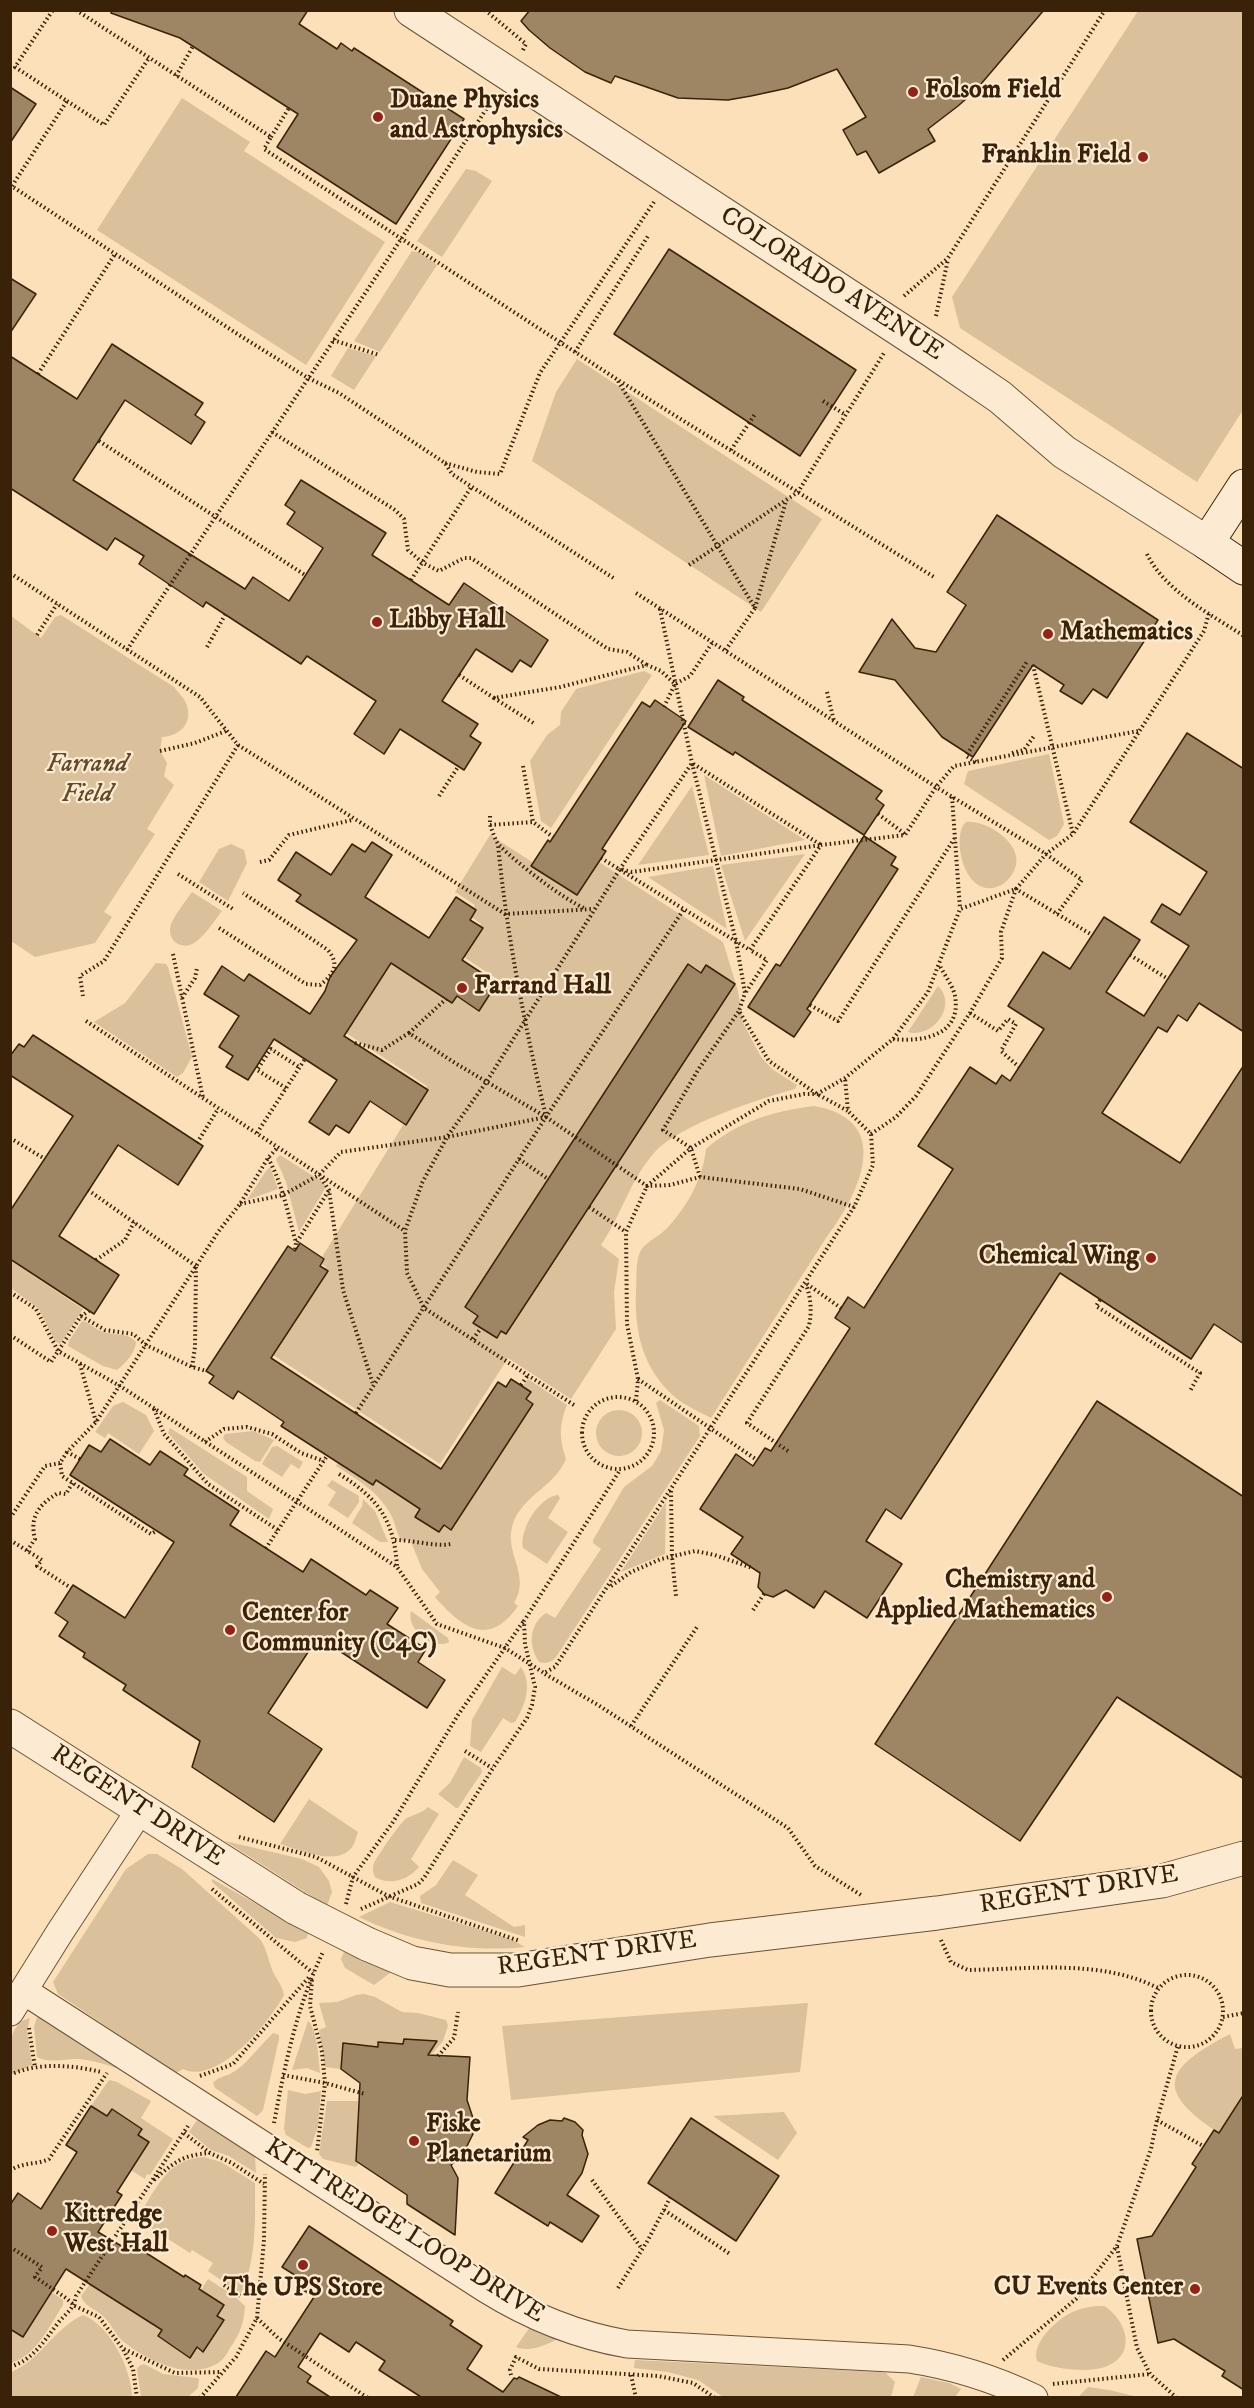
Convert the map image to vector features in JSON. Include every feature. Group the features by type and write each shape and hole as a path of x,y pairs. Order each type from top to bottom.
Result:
{"street":[{"name":"COLORADO AVENUE","path":"411,10 934,352 1000,397 1064,452 1244,568"},
{"path":"1207,543 1244,486"},
{"name":"REGENT DRIVE","path":"10,1726 296,1908 367,1944 412,1963 450,1970 518,1970 710,1940 904,1917 1162,1881 1244,1858"},
{"path":"25,2001 60,1932 140,1810"},
{"name":"KITTREDGE LOOP DRIVE","path":"25,2001 515,2307 553,2325 594,2338 627,2344 909,2359 934,2363 1043,2391"}],"path":[{"path":"53,10 15,67 104,125 149,58"},
{"path":"76,10 271,137"},
{"path":"485,10 526,44 521,52"},
{"path":"904,296 948,258 1105,10"},
{"path":"176,76 193,46"},
{"path":"127,650 402,240 496,94"},
{"path":"67,101 11,186 308,378 339,393 445,463 477,472 500,474 540,373 650,205 672,181"},
{"path":"289,108 264,149 560,343 934,577"},
{"path":"575,352 648,236"},
{"path":"38,374 116,254"},
{"path":"936,316 948,258"},
{"path":"333,340 379,355"},
{"path":"689,565 798,492 885,352"},
{"path":"618,380 755,608"},
{"path":"823,401 846,415"},
{"path":"731,450 755,414"},
{"path":"272,432 395,510 404,519 408,550 423,563 439,571 464,558 471,558 608,650 627,652 661,671 675,684"},
{"path":"99,441 305,576"},
{"path":"445,463 452,474 615,579"},
{"path":"411,580 472,486"},
{"path":"725,651 755,608 786,500"},
{"path":"1147,554 1164,579 1244,636"},
{"path":"10,573 200,697 238,746 505,915 594,909"},
{"path":"636,593 952,797 1046,854 1082,880 1057,914"},
{"path":"37,635 57,604"},
{"path":"660,609 692,763 736,942 745,993"},
{"path":"871,1134 896,1117 916,1096 970,1013 1002,958 1001,932 1016,889 1046,854 1073,834 1204,631 1209,613"},
{"path":"207,647 225,615"},
{"path":"664,706 675,684 690,676 712,643"},
{"path":"1028,660 966,756 975,762 1024,750 1034,736"},
{"path":"494,698 560,687 647,665"},
{"path":"1033,665 1073,834"},
{"path":"459,675 535,724"},
{"path":"827,692 834,721"},
{"path":"160,751 195,743 226,731"},
{"path":"905,835 936,786 954,766 1139,731"},
{"path":"83,996 80,976 104,961 238,746"},
{"path":"692,763 820,845"},
{"path":"574,1405 424,1308 407,1274 405,1231 422,1183 447,1137 487,1081 594,909 692,763"},
{"path":"523,766 532,822"},
{"path":"439,796 458,767"},
{"path":"636,1401 638,1379 627,1324 626,1232 647,1186 691,1148 769,1101 804,1094 817,1094 845,1078 893,1040 928,993 960,909 952,797"},
{"path":"878,814 905,835"},
{"path":"490,816 490,825 498,845 505,915 524,1020 546,1117"},
{"path":"260,862 269,860 289,835 353,819"},
{"path":"490,825 532,822 553,837"},
{"path":"620,869 632,872 905,835"},
{"path":"810,1005 838,1021 954,838"},
{"path":"498,845 549,886 586,909"},
{"path":"750,950 820,845"},
{"path":"601,858 767,960 745,993 739,1011 698,1070 663,1130 691,1148 700,1177"},
{"path":"178,874 233,909"},
{"path":"960,909 1016,889"},
{"path":"1016,889 1092,935"},
{"path":"219,928 306,984 320,985 330,977 335,965 334,958 328,950 243,893"},
{"path":"356,1413 546,1117 684,909"},
{"path":"173,954 203,1099"},
{"path":"1130,955 1168,979"},
{"path":"893,1040 924,1039 936,1035 950,1025 956,1011 955,994 940,966"},
{"path":"182,998 195,978 197,968"},
{"path":"355,1043 382,1050 409,1033 446,999"},
{"path":"544,1673 555,1667 806,1283 854,1207 873,1165 871,1134 848,1111 817,1094 770,1061 739,1011"},
{"path":"970,1013 998,1032 1008,1019 1016,1024 1001,1051 1019,1067"},
{"path":"86,1021 405,1231"},
{"path":"950,1025 958,1031"},
{"path":"409,1033 546,1117 647,1186 670,1185 700,1177 800,1190 854,1207"},
{"path":"286,1088 257,1070 271,1048 299,1067"},
{"path":"257,1133 305,1059"},
{"path":"845,1078 848,1111"},
{"path":"197,1143 218,1109"},
{"path":"240,1204 283,1195 319,1175 341,1152 447,1137 546,1117"},
{"path":"10,1138 45,1160"},
{"path":"156,1531 151,1534 62,1476 60,1463 67,1452 96,1422 218,1232 240,1204 268,1158 278,1147"},
{"path":"268,1158 283,1195 296,1243 295,1251"},
{"path":"519,1159 548,1179"},
{"path":"319,1175 329,1190 343,1290 373,1385"},
{"path":"88,1190 196,1266"},
{"path":"296,1243 329,1190"},
{"path":"589,1207 626,1232"},
{"path":"96,1260 125,1240 134,1222"},
{"path":"192,1367 195,1347 196,1266"},
{"path":"806,1283 841,1308"},
{"path":"788,1451 747,1423 809,1326 812,1312 811,1298 806,1283"},
{"path":"10,1292 36,1309 58,1351 120,1386 397,1567 437,1624 505,1648 631,1726 788,1828 815,1866 863,1896"},
{"path":"1100,1300 1096,1306 1200,1373 1190,1391"},
{"path":"10,1335 51,1362 81,1316 89,1311"},
{"path":"81,1316 105,1330 133,1334 146,1345 192,1367 206,1371"},
{"path":"473,1339 481,1328"},
{"path":"80,1364 96,1422"},
{"path":"521,1385 528,1375"},
{"path":"638,1379 757,1460"},
{"path":"625,1397 645,1408 651,1418 654,1441 650,1452 642,1461 620,1470 597,1463 588,1455 581,1431 584,1419 591,1408 606,1399 625,1397"},
{"path":"154,1408 164,1434 208,1484 278,1530"},
{"path":"205,1442 224,1429 247,1427 272,1434 301,1453 324,1461"},
{"path":"67,1452 80,1459"},
{"path":"266,1548 327,1456"},
{"path":"10,1518 45,1466 60,1463"},
{"path":"344,1908 353,1876 393,1822 458,1715 524,1621 620,1470"},
{"path":"339,1474 359,1486 381,1509 395,1540 397,1567"},
{"path":"27,1551 35,1539 32,1530 38,1507 58,1493 66,1494 73,1482"},
{"path":"671,1490 672,1557 676,1596"},
{"path":"10,1540 42,1560 37,1566 71,1588"},
{"path":"395,1540 418,1540 441,1546 451,1544"},
{"path":"608,1588 631,1572 661,1558 695,1551 715,1555 752,1568"},
{"path":"753,1610 764,1594"},
{"path":"360,1910 418,1884 424,1878 527,1718 535,1687 528,1664 524,1621"},
{"path":"631,1726 697,1627"},
{"path":"465,1751 493,1768"},
{"path":"237,1837 316,1857 388,1896 501,1933 529,1945"},
{"path":"207,1886 313,1973"},
{"path":"940,1937 945,1954 951,1962 968,1970 1087,1969 1129,1975 1158,1988"},
{"path":"273,2130 290,2041 313,1973 326,1946"},
{"path":"193,2078 233,2064 313,1973"},
{"path":"313,1973 310,2006 322,2052 325,2083 322,2116 316,2144 317,2158"},
{"path":"1191,1974 1202,1977 1212,1984 1223,2005 1223,2017 1219,2028 1207,2041 1190,2047 1178,2046 1167,2041 1158,2033 1152,2022 1150,2010 1158,1988 1167,1980 1179,1975 1191,1974"},
{"path":"25,2001 35,2068"},
{"path":"438,2056 454,2038 458,2012"},
{"path":"1223,2017 1244,2013"},
{"path":"984,2376 1076,2300 1117,2246 1151,2149 1156,2120 1178,2046"},
{"path":"10,2075 35,2068 76,2066 109,2074 49,2159 16,2166 10,2171"},
{"path":"283,2075 365,2094"},
{"path":"1156,2120 1203,2146"},
{"path":"10,2367 21,2363 39,2349 60,2320 75,2306 76,2296 184,2133 210,2153 232,2163 264,2185 264,2240 257,2318 236,2357 200,2397"},
{"path":"149,2185 174,2162 192,2154 210,2153"},
{"path":"592,2180 642,2249"},
{"path":"618,2288 670,2198"},
{"path":"664,2210 730,2253"},
{"path":"1117,2246 1137,2348 1150,2374 1177,2397"},
{"path":"10,2247 42,2267 35,2277 75,2306 99,2317 123,2349 133,2369 137,2397"},
{"path":"224,2285 240,2296"},
{"path":"257,2318 278,2338 368,2397"},
{"path":"123,2349 175,2373 223,2372"},
{"path":"511,2375 510,2370 516,2357 539,2369 658,2376 693,2383 715,2397"},
{"path":"1043,2391 1150,2374"},
{"path":"631,2375 636,2397"}],"green space":[{"name":"Franklin Field","path":"1138,11 1243,11 1243,410 1197,482 960,328 952,297"},
{"path":"182,98 250,142 244,151 385,242 306,365 97,230"},
{"path":"466,169 476,171 492,181 442,257 417,241"},
{"path":"412,251 421,253 437,265 380,352 354,341"},
{"path":"348,348 376,356 354,390 331,376"},
{"path":"577,359 822,519 761,612 532,461 556,392"},
{"name":"Farrand Field","path":"61,615 174,687 186,703 188,717 180,731 162,737 160,751 167,763 164,776 174,785 147,829 155,834 104,912 112,917 95,943 35,957 11,941 11,616 41,638 55,617"},
{"path":"644,671 652,675 551,828 541,821 530,761 547,735 560,725 561,712 576,689"},
{"path":"1049,754 1064,824 1057,836 1049,840 964,784 968,771"},
{"path":"704,775 805,840 721,856"},
{"path":"692,786 709,855 638,865"},
{"path":"966,822 974,822 992,829 1008,841 1013,848 1016,865 1011,876 1003,884 990,888 979,885 970,877 964,866 960,840 961,829"},
{"path":"490,835 576,890 596,860 723,942 738,991 743,1023 761,1057 772,1069 797,1085 795,1089 741,1106 700,1123 681,1133 654,1153 638,1175 601,1245 619,1259 614,1292 616,1329 571,1399 508,1358 440,1464 270,1353 326,1267 319,1262 427,1086 343,1031 390,959 456,992 478,1006 497,979 461,955 481,924 469,915 475,905 455,892"},
{"path":"231,844 244,850 247,863 228,901 199,882 219,849"},
{"path":"805,854 745,941 721,865"},
{"path":"713,866 727,929 648,877"},
{"path":"192,892 222,911 202,937 189,945 182,945 172,938 170,927"},
{"path":"156,963 166,964 168,967 192,1057 183,1073 177,1077 94,1022 125,1003"},
{"path":"938,986 945,1002 940,1019 926,1030 917,1033 908,1032"},
{"path":"814,1106 839,1114 855,1126 863,1143 863,1161 858,1181 838,1221 711,1418 676,1398 648,1363 637,1321 639,1254 669,1226 688,1200 702,1170 706,1149 730,1132 756,1119"},
{"path":"280,1155 324,1183 326,1187 299,1232 286,1182 276,1159"},
{"path":"270,1167 278,1189 247,1200 266,1171"},
{"path":"11,1261 83,1309 60,1344 55,1341 39,1309 11,1288"},
{"path":"82,1321 101,1331 125,1335 136,1342 130,1357 117,1370 103,1366 68,1346"},
{"path":"528,1379 567,1405 562,1419 561,1432 566,1459 554,1478 522,1507 512,1527 512,1547 520,1583 519,1593 514,1603 518,1606 497,1627 486,1630 476,1629 465,1625 435,1597 440,1592 422,1569 410,1539 402,1541 391,1515 380,1500 367,1487 336,1466 338,1462 372,1485 376,1480 420,1509 416,1517 439,1532 444,1525 451,1530 533,1404 527,1399 531,1392 523,1386"},
{"path":"660,1400 699,1426 700,1436 556,1657 548,1663 539,1662 532,1642 536,1623 546,1613 555,1618 601,1549 593,1543 593,1540 624,1487 652,1466 661,1451 664,1430 656,1403"},
{"path":"123,1402 146,1415 154,1431 139,1454 108,1433 105,1438 95,1432 113,1406"},
{"path":"619,1410 635,1417 642,1433 635,1449 619,1456 603,1449 596,1433 603,1417"},
{"path":"170,1428 247,1477 247,1491 273,1509 269,1519 204,1474 168,1433"},
{"path":"253,1431 274,1440 260,1462 255,1461 223,1438 225,1434"},
{"path":"277,1446 303,1462 299,1469 291,1464 282,1477 262,1464 272,1447"},
{"path":"332,1480 359,1496 359,1502 348,1518 328,1505 336,1492 327,1486"},
{"path":"558,1495 560,1498 548,1518 568,1532 547,1564 523,1548 524,1532 538,1508 551,1497"},
{"path":"363,1499 375,1511 388,1542 380,1542 352,1523 362,1506"},
{"path":"666,1502 665,1554 621,1572"},
{"path":"411,1611 448,1638 449,1642 435,1643 422,1637 412,1625"},
{"path":"502,1667 515,1675 521,1667 527,1681 526,1695 515,1722 511,1723 503,1718 481,1752 470,1746 472,1720"},
{"path":"464,1757 481,1768 482,1772 456,1808 438,1794 450,1783"},
{"path":"309,1799 358,1832 353,1845 347,1852 332,1857 323,1856 280,1844"},
{"path":"428,1807 439,1814 411,1859 419,1867 415,1872 398,1880 387,1881 375,1877 374,1863 395,1831 404,1820"},
{"path":"225,1841 302,1859 319,1867 329,1881 332,1892 327,1906"},
{"path":"148,1854 157,1854 182,1869 259,1938 284,1995 255,2035 241,2048 226,2060 197,2072 183,2069 176,2073 58,1994 53,1982 126,1869"},
{"path":"453,1860 478,1875 465,1895 514,1927 525,1925 525,1937 421,1903 420,1896 436,1885"},
{"path":"212,1879 308,1933 307,1938 295,1942 276,1938 212,1882"},
{"path":"390,1902 511,1939 525,1947 482,1948 440,1944 398,1933 359,1917"},
{"path":"344,1952 380,1967 394,1970 374,1985 345,1968 341,1959"},
{"path":"364,1994 375,1997 402,2012 418,2013 446,2020 448,2026 443,2041 432,2054 429,2054 436,2041 404,2039 403,2044 378,2042 378,2047 343,2043 341,2069 325,2067 319,2030 326,2027 319,2003 337,2002"},
{"path":"808,2003 800,2072 511,2100 502,2026"},
{"path":"37,2017 127,2072 86,2060 47,2060 37,2057 34,2027"},
{"path":"30,2018 27,2031 32,2065 11,2075 10,2049 13,2033 22,2021"},
{"path":"308,2021 314,2030 320,2073 307,2068 292,2070"},
{"path":"273,2033 279,2035 279,2039 263,2110 257,2116 215,2088 213,2083 242,2066"},
{"path":"1230,2034 1235,2049 1243,2048 1243,2094 1219,2133 1183,2104 1176,2091 1175,2079 1181,2068 1192,2057"},
{"path":"109,2080 151,2101 141,2118 173,2139 150,2175 147,2174 145,2179 131,2170 149,2143 138,2135 142,2129 112,2110 107,2116 91,2106"},
{"path":"288,2090 305,2094 321,2091 318,2126 311,2147 308,2148 286,2135 284,2129"},
{"path":"327,2101 358,2101 356,2161 359,2163 356,2167 323,2159 319,2154"},
{"path":"784,2112 797,2133 778,2160 713,2116"},
{"path":"197,2120 255,2157 256,2173 229,2156 211,2150 189,2132"},
{"path":"204,2157 221,2162 255,2183 252,2253 241,2294 208,2271 213,2263 192,2250 190,2253 146,2225 154,2214 144,2207 167,2173 183,2162"},
{"path":"208,2279 245,2306 244,2317 238,2336 223,2359 206,2368 194,2370 156,2362 134,2349 121,2340 107,2320 85,2303 81,2296 90,2284 162,2330 158,2337 190,2357 197,2347 203,2351 223,2320 217,2316 224,2305 201,2290"},
{"path":"47,2289 63,2300 63,2305 35,2347 28,2354 11,2363 10,2329 23,2337 49,2297"},
{"path":"1104,2306 1118,2320 1126,2337 1122,2354 1115,2362 1097,2369 1080,2370 1061,2368 1037,2361 1038,2346 1054,2324 1075,2311"},
{"path":"83,2315 102,2328 118,2350 128,2374 132,2397 11,2397 11,2372 31,2360 63,2328"},
{"path":"530,2327 560,2338 533,2348 516,2347"},
{"path":"635,2360 880,2372 886,2373 895,2382 891,2397 723,2397 698,2380 668,2372 634,2368"},
{"path":"144,2364 163,2374 197,2378 199,2379 198,2388 188,2397 141,2397 137,2369"},
{"path":"921,2377 949,2383 961,2389 955,2397 913,2397"},
{"path":"1088,2387 1109,2390 1138,2397 1078,2397"}],"building":[{"name":"Duane Physics and Astrophysics","path":"111,10 308,10 299,24 337,49 341,43 352,51 354,48 464,119 396,224 277,147 298,114 180,38 111,13"},
{"name":"Folsom Field","path":"530,10 1044,10 975,91 928,129 935,141 879,173 866,151 857,155 843,130 866,117 837,69 788,88 751,96 728,100 678,98 615,76 611,83 585,72 550,48 521,21"},
{"path":"10,87 36,104 10,143"},
{"path":"669,249 856,370 800,456 614,334"},
{"path":"10,278 36,294 10,333"},
{"path":"112,344 203,403 195,415 205,422 191,444 125,400 73,480 245,589 253,577 289,601 323,548 287,524 295,512 285,505 301,480 386,533 372,555 449,605 464,583 548,640 531,667 520,660 512,672 476,649 442,701 478,724 470,736 481,743 464,770 400,729 384,754 354,734 376,701 307,656 301,664 206,602 203,607 139,564 144,556 115,538 107,550 10,488 10,356 77,399"},
{"name":"Mathematics","path":"997,515 1158,620 1107,698 1093,689 1082,704 1060,691 1064,685 1033,665 973,757 942,737 895,680 859,672 892,619 915,648 936,652 966,605 947,592"},
{"path":"718,680 744,697 742,700 882,791 876,799 884,805 864,835 735,752 733,755 688,727"},
{"path":"655,700 686,721 602,849 606,851 577,895 531,866 548,840 550,842 642,702 650,707"},
{"path":"1187,733 1244,769 1244,1032 1199,1003 1187,1021 1178,1015 1167,1032 1158,1027 1102,1113 1180,1163 1244,1065 1244,1344 1214,1324 1191,1359 1060,1273 901,1519 886,1509 866,1541 902,1564 867,1618 825,1591 814,1608 786,1590 773,1597 764,1594 758,1587 760,1573 731,1554 743,1537 700,1509 736,1454 753,1466 765,1448 771,1451 850,1328 835,1318 848,1297 864,1308 953,1169 918,1146 970,1067 996,1084 1002,1075 1010,1081 1044,1029 1008,1006 1043,952 1070,969 1104,917 1140,940 1106,992 1144,1016 1189,946 1151,922 1162,904 1180,915 1207,872 1130,822"},
{"path":"864,836 896,857 891,865 898,869 807,1009 811,1012 794,1037 748,1007 776,964 780,966"},
{"name":"Farrand Hall","path":"372,842 392,855 365,897 429,938 456,897 476,910 470,920 483,928 462,960 497,983 479,1011 457,996 452,1003 391,963 344,1036 428,1090 406,1125 370,1101 349,1133 336,1125 329,1135 309,1122 337,1080 274,1039 248,1080 226,1067 233,1056 219,1047 239,1016 204,994 222,966 244,981 249,974 310,1014 325,991 330,977 357,940 296,901 301,895 278,880 296,852 331,875 352,844 365,852"},
{"path":"688,964 701,973 706,965 735,984 506,1334 501,1331 497,1338 473,1323 478,1316 465,1307"},
{"path":"33,1035 203,1146 178,1185 118,1145 59,1236 119,1275 94,1314 10,1259 10,1211 73,1116 10,1075 10,1056 19,1044 24,1047"},
{"path":"300,1243 324,1259 320,1266 328,1271 271,1358 441,1469 498,1382 506,1387 511,1379 531,1392 526,1399 533,1404 451,1530 444,1525 439,1532 415,1517 420,1509 376,1480 373,1485 281,1426 284,1422 238,1391 233,1399 209,1383 214,1376 206,1371 288,1246 295,1251"},
{"name":"Chemistry and Applied Mathematics","path":"1097,1401 1244,1497 1244,1779 1117,1697 1020,1841 875,1744"},
{"name":"Center for Community (C4C)","path":"110,1439 150,1465 160,1451 188,1469 184,1475 239,1511 230,1525 303,1572 311,1559 366,1595 370,1590 398,1608 387,1624 426,1649 418,1662 445,1680 427,1708 318,1637 268,1713 322,1749 274,1822 192,1767 200,1741 123,1690 126,1685 83,1657 85,1653 59,1636 68,1622 55,1613 73,1585 125,1618 174,1542 70,1475 89,1445 101,1452"},
{"name":"Fiske Planetarium","path":"404,2039 437,2041 428,2055 470,2057 467,2100 474,2121 473,2134 462,2156 451,2165 458,2178 455,2235 407,2204 407,2195 356,2161 360,2083 341,2069 343,2043 378,2047 378,2042 403,2044"},
{"name":"CU Events Center","path":"1244,2094 1244,2390 1222,2376 1225,2371 1174,2339 1158,2343 1137,2239 1152,2236 1196,2167 1192,2164 1214,2130 1219,2133"},
{"name":"Kittredge West Hall","path":"91,2106 107,2116 112,2109 142,2129 138,2135 149,2142 117,2192 122,2195 98,2232 128,2250 132,2244 184,2277 185,2275 201,2285 199,2289 224,2305 217,2316 224,2320 203,2352 197,2347 190,2358 158,2336 162,2330 66,2269 23,2337 10,2329 10,2205 18,2193 41,2209 77,2152 66,2145"},
{"path":"564,2118 575,2122 583,2130 582,2135 588,2154 582,2173 567,2195 599,2216 582,2242 550,2222 548,2226 495,2193 528,2140 523,2137 538,2125 550,2120 562,2121"},
{"path":"691,2118 779,2176 736,2241 648,2183"},
{"path":"309,2226 453,2321 450,2325 482,2346 467,2369 503,2392 514,2378 519,2377 561,2397 421,2397 379,2370 385,2361 356,2342 349,2352 320,2333 298,2367 311,2376 307,2382 330,2397 236,2397 266,2351 275,2357 314,2297 297,2286 301,2279 282,2267"}],"place":[{"name":"Folsom Field","path":"913,92"},
{"name":"Duane Physics and Astrophysics","path":"378,117"},
{"name":"Franklin Field","path":"1143,157"},
{"name":"Libby Hall","path":"377,622"},
{"name":"Mathematics","path":"1048,634"},
{"name":"Farrand Hall","path":"462,988"},
{"name":"Chemical Wing","path":"1151,1258"},
{"name":"Chemistry and Applied Mathematics","path":"1107,1597"},
{"name":"Center for Community (C4C)","path":"230,1630"},
{"name":"Fiske Planetarium","path":"414,2141"},
{"name":"Kittredge West Hall","path":"52,2231"},
{"name":"The UPS Store","path":"303,2265"},
{"name":"CU Events Center","path":"1195,2289"}]}
